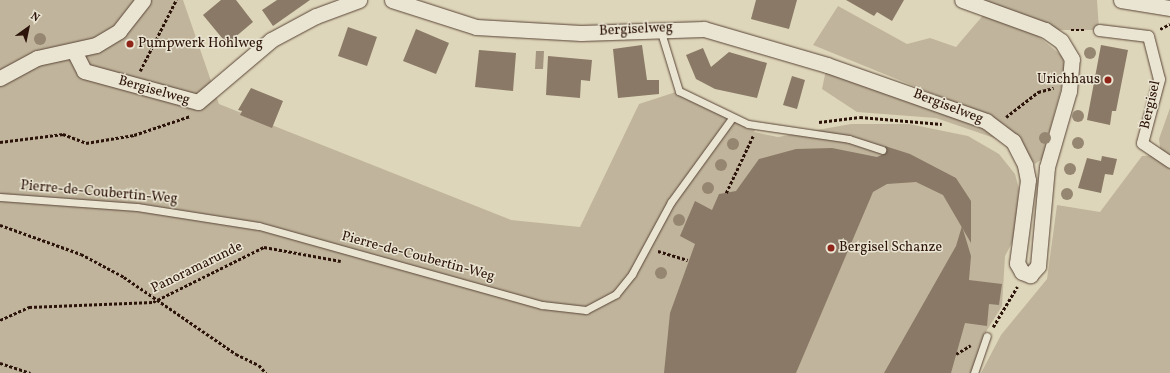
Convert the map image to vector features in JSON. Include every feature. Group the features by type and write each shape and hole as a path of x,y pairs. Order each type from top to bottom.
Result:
{"street":[{"path":"0,78 37,58 96,45 119,31 143,0"},
{"name":"Bergiselweg","path":"74,51 84,71 133,85 201,101 271,40 316,16 359,0"},
{"name":"Bergiselweg","path":"392,0 476,27 581,33 660,29 710,30 901,90 995,127 1016,146 1026,172 1017,263 1025,274"},
{"path":"962,0 1044,30 1061,41 1072,59 1069,91 1047,167 1038,266 1032,274 1025,274"},
{"path":"1121,0 1170,8"},
{"name":"Bergisel","path":"1099,30 1148,36 1159,79 1142,143 1170,162"}],"lane":[{"path":"660,29 679,91 732,118 757,126 849,139 882,150"},
{"name":"Pierre-de-Coubertin-Weg","path":"0,197 137,207 223,220 350,252 542,305 586,310 616,294 646,247 671,202 732,118"},
{"path":"974,373 987,336"}],"path":[{"path":"133,85 176,0"},
{"path":"995,127 1017,105 1059,84"},
{"path":"0,142 63,134 86,143 134,135 193,115 201,101"},
{"path":"799,131 829,119 860,117 949,125"},
{"path":"726,193 757,126"},
{"path":"0,225 81,254 157,297 236,354 259,365 266,373"},
{"name":"Panoramarunde","path":"0,320 29,307 153,302 157,297 264,247 338,263 350,252"},
{"path":"646,247 688,260"},
{"path":"956,354 987,336 1025,274"},
{"path":"0,363 30,373"}],"shaded area":[{"path":"0,0 183,0 219,104 511,220 580,227 639,104 679,91 757,126 754,132 778,137 851,124 909,124 968,136 999,154 1015,174 1019,189 1014,239 1005,256 1002,306 987,330 971,373 0,373"},
{"path":"962,0 1097,0 1099,30 1045,30"},
{"path":"838,6 907,44 930,38 956,47 985,13 1038,36 1062,56 1066,71 1042,159 1035,164 1005,125 985,115 813,45"},
{"path":"536,51 544,51 543,69 535,69"},
{"path":"827,65 967,114 1000,140 936,118 857,112 822,89"},
{"path":"1170,108 1170,373 981,373 1001,335 1047,279 1057,205 1100,212 1142,156 1161,155 1159,139"}],"building":[{"path":"221,0 236,0 253,22 227,44 203,15"},
{"path":"277,0 310,0 273,26 262,10"},
{"path":"756,0 797,0 789,29 751,19"},
{"path":"846,0 904,0 892,21 877,12 874,16"},
{"path":"348,27 377,37 367,66 338,56"},
{"path":"416,29 449,43 436,74 403,61"},
{"path":"642,45 647,80 659,80 659,94 618,98 613,49"},
{"name":"Urichhaus","path":"1101,45 1128,50 1116,111 1112,111 1110,125 1087,120"},
{"path":"703,48 711,67 729,52 767,63 757,98 715,89 696,79 686,55"},
{"path":"479,50 516,53 513,91 475,87"},
{"path":"548,56 592,60 590,81 581,80 580,98 546,95"},
{"path":"792,76 805,80 797,109 783,105"},
{"path":"251,88 283,101 272,128 240,115 242,111 238,110"},
{"path":"885,146 910,154 956,178 971,201 971,243 943,195 916,182 887,184 873,192 796,373 664,373 670,313 695,244 680,236 695,201 712,210 719,194 736,191 759,159 796,149 832,148 877,157 886,153"},
{"path":"1102,156 1117,159 1113,175 1105,174 1101,193 1078,188 1087,158 1101,161"},
{"path":"962,226 971,256 969,280 1002,284 999,305 989,304 987,326 965,323 951,373 884,373 956,246"}],"place":[{"name":"Pumpwerk Hohlweg","path":"130,44"},
{"name":"Urichhaus","path":"1108,80"},
{"name":"Bergisel Schanze","path":"831,248"}]}
